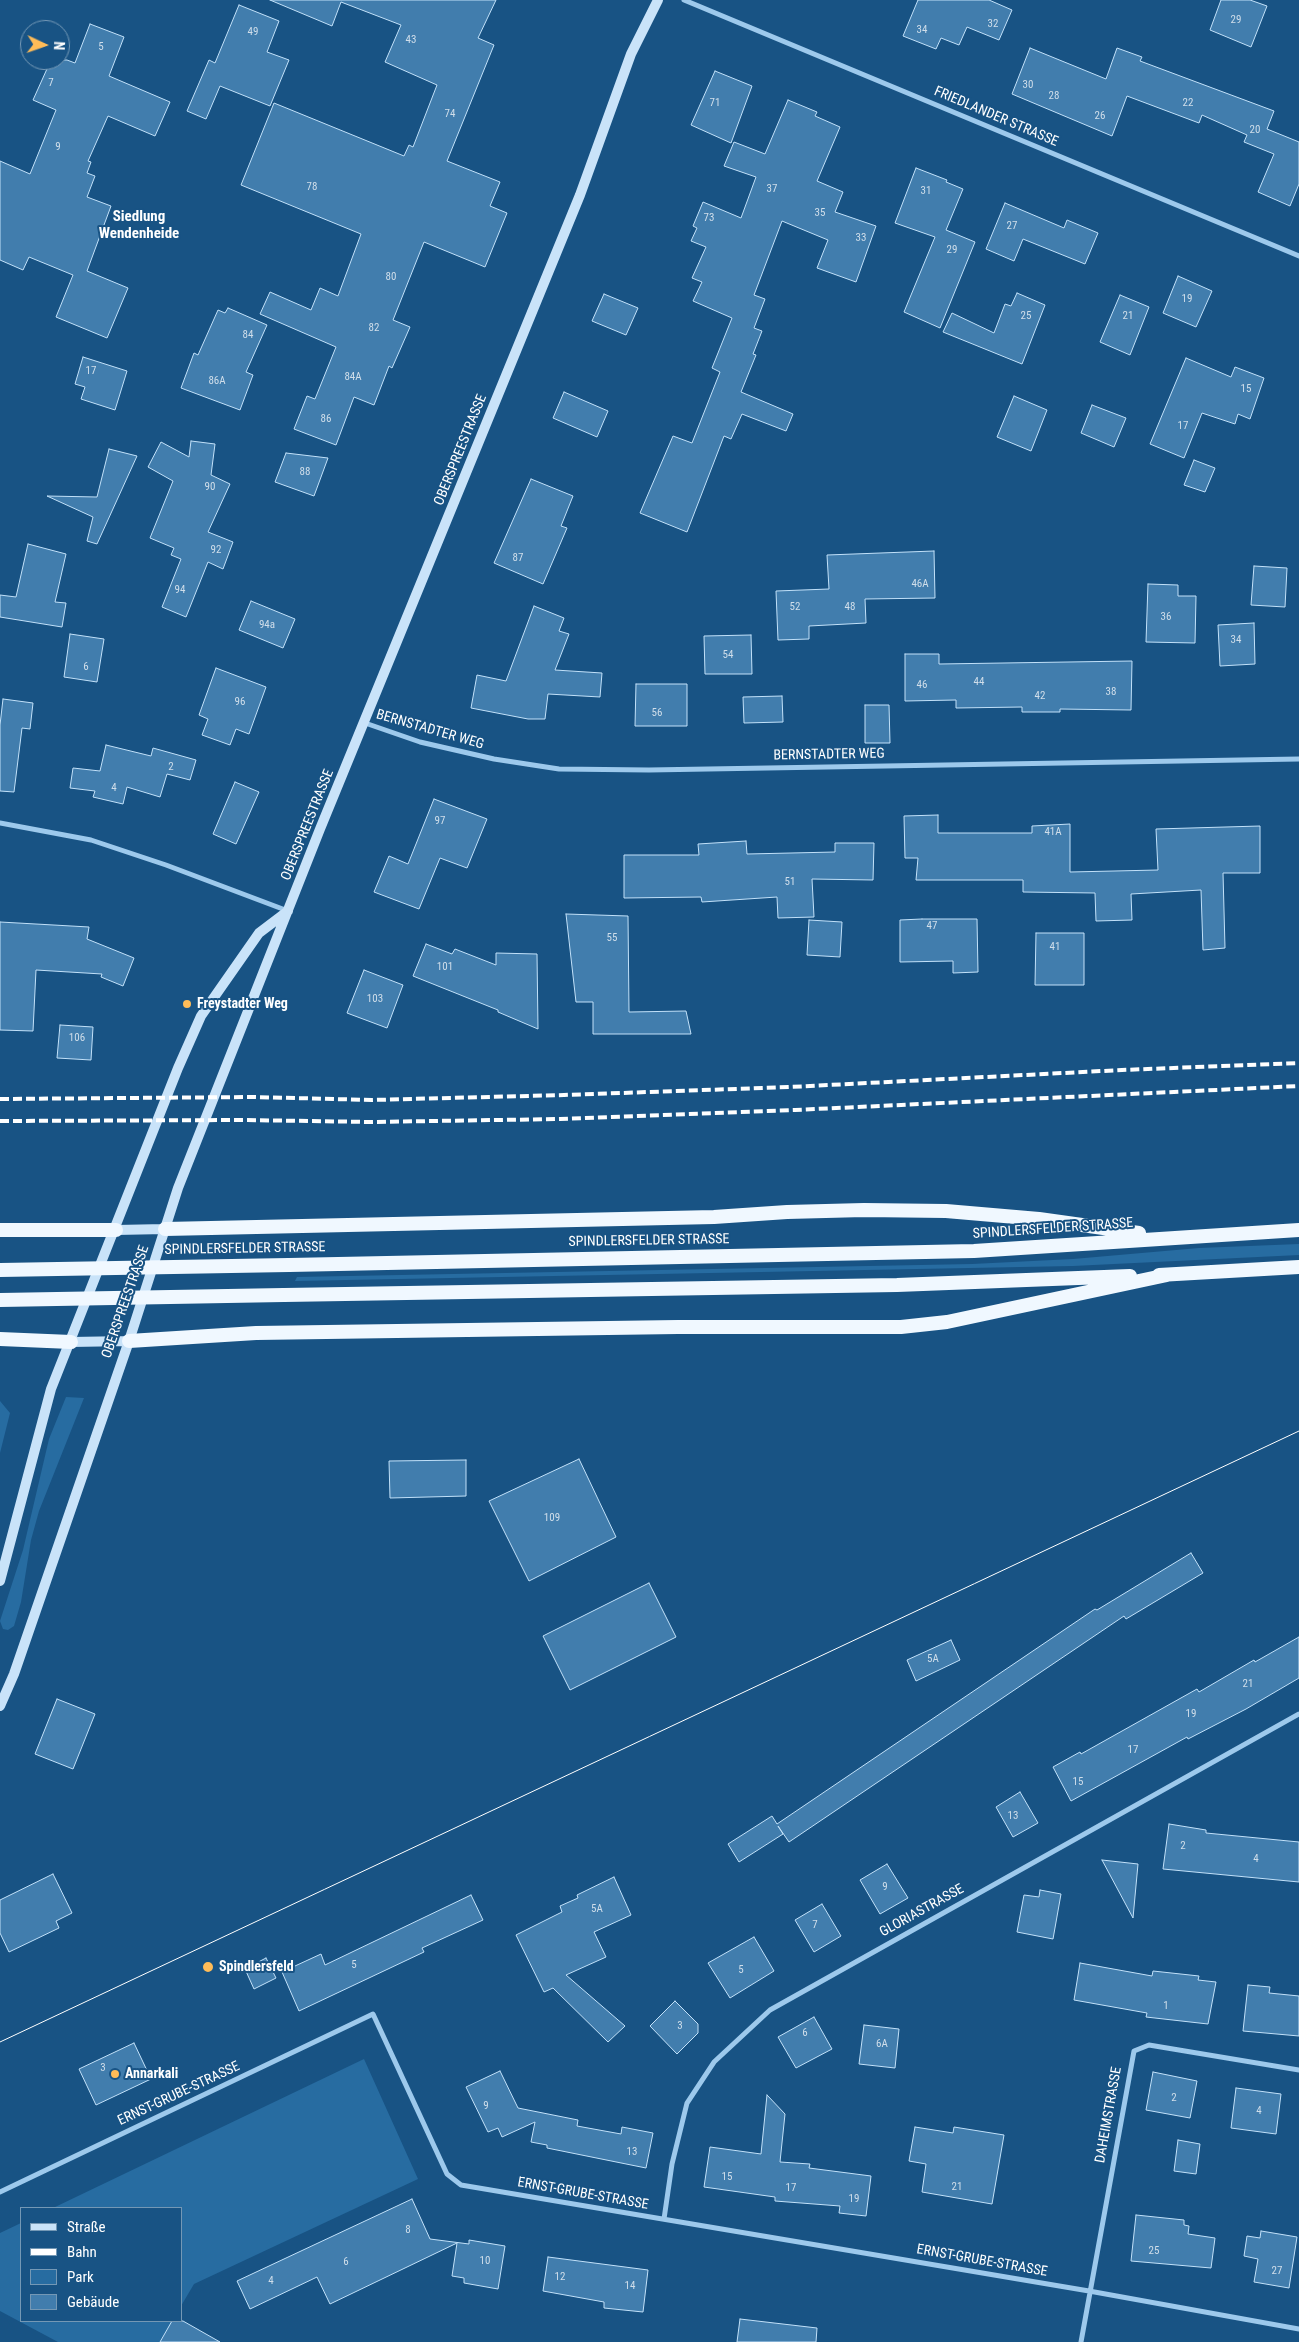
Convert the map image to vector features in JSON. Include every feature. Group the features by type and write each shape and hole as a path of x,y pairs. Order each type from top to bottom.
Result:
{"highway":[{"path":"166,1229 714,1217 787,1212 873,1210 946,1211 1030,1218 1167,1237"},
{"path":"0,1230 116,1230"},
{"name":"SPINDLERSFELDER STRASSE","path":"0,1270 974,1251 1167,1237 1299,1230"},
{"path":"0,1300 897,1285 1167,1275 1299,1267"},
{"path":"129,1341 256,1333 678,1327 901,1327 966,1318 1167,1275"},
{"path":"0,1339 72,1342"}],"main road":[{"name":"OBERSPREESTRASSE","path":"0,1706 14,1674 129,1341 178,1188 580,194 630,54 658,0"},
{"path":"0,1581 51,1389 72,1342 178,1068 201,1016 258,933 289,911"},
{"name":"SPINDLERSFELDER STRASSE","path":"116,1230 166,1229"},
{"path":"72,1342 129,1341"}],"street":[{"name":"FRIEDLANDER STRASSE","path":"684,0 1299,256"},
{"name":"BERNSTADTER WEG","path":"365,723 420,742 485,757 559,769 659,770 1299,759"},
{"path":"0,824 91,840 166,865 289,911"},
{"name":"GLORIASTRASSE","path":"664,2219 672,2164 688,2103 714,2062 770,2010 1299,1714"},
{"name":"ERNST-GRUBE-STRASSE","path":"0,2192 373,2014 447,2174 461,2184 1089,2290 1299,2329"},
{"name":"DAHEIMSTRASSE","path":"1089,2290 1134,2051 1149,2045 1299,2070"},
{"path":"1081,2342 1089,2290"}],"green space":[{"path":"1299,1244 1299,1255 1073,1266 295,1281 297,1277 972,1264 1073,1259 1199,1248"},
{"path":"66,1397 84,1398 39,1511 31,1540 21,1602 14,1626 8,1630 3,1629 0,1621 23,1550 49,1439"},
{"path":"0,1401 10,1413 0,1453"},
{"path":"364,2059 418,2179 194,2284 182,2304 182,2207 55,2207"},
{"path":"20,2223 20,2322 0,2311 0,2233"},
{"path":"21,2322 172,2322 160,2342 58,2342"}],"building":[{"path":"270,0 496,0 478,38 494,45 447,161 500,182 490,206 507,213 485,267 424,242 393,320 410,327 392,368 389,366 374,405 354,397 336,445 294,429 307,396 315,399 336,347 260,314 270,292 311,310 320,288 338,296 361,234 241,185 274,103 404,156 409,145 413,147 437,85 385,62 401,25 341,2 332,26"},
{"path":"918,0 989,0 1012,10 999,40 967,27 959,45 941,38 936,49 903,36"},
{"path":"1221,0 1250,0 1267,6 1251,47 1210,30"},
{"path":"239,5 279,21 267,52 289,60 270,106 220,86 206,119 187,111 209,60 215,63"},
{"path":"90,24 124,37 109,76 170,102 155,136 108,116 88,161 91,162 87,173 95,176 87,197 111,206 87,271 128,288 107,338 56,317 73,275 29,257 23,270 0,260 0,161 30,174 56,110 33,100 46,70 70,70 70,61 75,63"},
{"path":"1030,48 1106,79 1117,48 1142,57 1140,61 1274,111 1267,129 1299,142 1299,184 1290,206 1258,192 1274,154 1244,142 1247,135 1202,115 1199,123 1127,96 1112,136 1012,94"},
{"path":"715,71 752,86 731,143 691,125"},
{"path":"788,100 817,112 815,116 840,127 817,181 843,192 835,212 876,226 856,282 817,268 828,240 782,221 754,295 765,299 754,328 762,331 753,354 756,355 741,392 793,414 786,431 742,414 731,439 724,436 687,532 640,513 673,436 692,443 720,372 712,368 732,318 693,301 702,282 692,278 706,247 691,241 697,228 693,226 703,202 741,218 756,177 724,166 734,142 765,154"},
{"path":"916,168 947,180 946,182 963,189 946,230 975,242 940,328 904,312 935,237 895,223"},
{"path":"1005,203 1064,228 1067,220 1098,233 1085,264 1023,239 1014,261 986,249"},
{"path":"1178,276 1212,291 1196,327 1163,313"},
{"path":"1017,293 1045,305 1022,364 943,332 952,313 994,333 1005,304 1011,306"},
{"path":"604,294 638,308 626,335 592,321"},
{"path":"1120,295 1149,307 1130,355 1100,342"},
{"path":"228,308 267,325 246,372 253,375 240,410 181,388 194,353 198,355 218,310 225,313"},
{"path":"83,357 127,371 115,410 81,399 85,387 75,384"},
{"path":"1186,358 1231,377 1235,367 1264,378 1250,419 1238,414 1235,424 1202,413 1184,458 1150,444"},
{"path":"564,392 608,411 597,437 553,418"},
{"path":"1014,396 1047,410 1031,451 997,437"},
{"path":"1092,405 1126,418 1114,447 1081,433"},
{"path":"191,441 215,444 211,475 230,484 208,532 233,542 223,569 208,562 186,617 162,607 181,559 171,555 174,548 150,538 173,481 148,467 161,442 189,457"},
{"path":"109,449 137,456 97,544 87,541 93,517 47,496 97,497"},
{"path":"286,453 328,458 314,496 275,482"},
{"path":"1194,460 1215,468 1205,492 1184,485"},
{"path":"531,479 573,496 561,526 567,528 543,584 494,563"},
{"path":"28,544 66,554 55,602 66,603 62,627 0,617 0,595 16,597"},
{"path":"934,551 935,598 865,599 866,623 809,626 809,639 778,640 776,591 829,589 827,555"},
{"path":"1254,566 1287,568 1285,607 1251,605"},
{"path":"1148,584 1178,585 1178,596 1196,596 1195,643 1146,642"},
{"path":"251,601 295,619 283,648 239,630"},
{"path":"534,606 564,618 559,631 569,634 555,670 602,673 600,697 548,694 545,719 528,719 471,708 477,675 506,681"},
{"path":"1254,623 1255,664 1220,666 1218,625"},
{"path":"70,634 104,639 97,682 64,677"},
{"path":"751,635 752,674 705,674 704,636"},
{"path":"905,654 939,654 939,664 1132,661 1131,710 1060,709 1060,712 1022,712 1022,707 956,708 956,700 905,701"},
{"path":"216,668 266,687 249,734 236,729 230,745 202,735 208,719 199,715"},
{"path":"636,684 687,684 687,726 635,726"},
{"path":"782,696 783,722 744,723 743,697"},
{"path":"3,699 33,703 30,729 22,728 14,792 0,791 0,725"},
{"path":"865,705 889,705 890,743 865,743"},
{"path":"106,745 151,756 153,748 196,760 190,780 167,774 160,797 127,787 123,804 93,797 95,791 70,788 73,768 100,771"},
{"path":"235,782 259,792 236,844 213,834"},
{"path":"434,799 487,819 467,868 440,858 419,909 374,892 389,856 408,864"},
{"path":"938,815 938,833 1032,833 1032,826 1070,824 1070,872 1158,870 1156,829 1260,826 1260,873 1223,873 1225,948 1203,950 1201,890 1131,894 1132,920 1096,921 1095,893 1023,892 1023,880 916,880 918,858 905,858 904,816"},
{"path":"746,841 747,854 835,852 835,843 874,843 873,880 812,879 814,917 778,918 777,897 702,902 701,897 624,898 624,855 699,855 698,844"},
{"path":"566,914 628,916 629,1012 686,1011 691,1034 593,1034 593,1002 576,1002"},
{"path":"977,919 978,972 953,973 953,961 900,962 900,920"},
{"path":"809,920 842,922 840,957 807,955"},
{"path":"0,922 89,927 87,939 134,958 123,986 101,977 102,974 36,970 33,1031 0,1030"},
{"path":"1036,933 1084,933 1084,985 1035,985"},
{"path":"426,944 452,954 455,949 496,965 496,953 537,954 538,1029 498,1012 498,1010 413,976"},
{"path":"364,970 403,985 387,1028 347,1013"},
{"path":"60,1025 93,1027 91,1060 57,1058"},
{"path":"579,1459 616,1537 529,1581 489,1501"},
{"path":"466,1460 466,1496 390,1498 389,1461"},
{"path":"1191,1553 1203,1573 1126,1619 1124,1616 789,1842 778,1826 783,1834 739,1862 728,1844 772,1816 777,1824 1095,1609 1097,1610"},
{"path":"649,1583 676,1637 570,1690 543,1636"},
{"path":"1299,1637 1299,1678 1246,1709 1188,1739 1187,1737 1071,1801 1053,1767 1080,1752 1081,1754 1197,1689 1199,1692 1254,1660 1255,1662"},
{"path":"951,1640 960,1660 916,1681 907,1660"},
{"path":"57,1699 95,1714 73,1769 35,1754"},
{"path":"1020,1792 1038,1823 1013,1837 996,1807"},
{"path":"1169,1824 1206,1830 1206,1833 1299,1842 1299,1882 1163,1869"},
{"path":"1102,1860 1138,1864 1133,1918"},
{"path":"887,1864 908,1898 880,1914 860,1880"},
{"path":"53,1874 72,1913 56,1921 59,1928 9,1952 0,1933 0,1900"},
{"path":"614,1877 631,1915 594,1932 606,1957 566,1975 625,2026 608,2042 553,1988 544,1992 516,1935 562,1912 560,1906 578,1898 577,1895"},
{"path":"1040,1890 1061,1894 1053,1939 1017,1932 1024,1895 1039,1897"},
{"path":"471,1895 483,1920 422,1948 424,1952 299,2011 282,1972 321,1954 325,1965"},
{"path":"822,1904 841,1936 814,1952 795,1920"},
{"path":"754,1937 774,1971 730,1998 708,1963"},
{"path":"266,1958 276,1978 254,1989 245,1969"},
{"path":"1080,1963 1152,1976 1153,1971 1199,1976 1198,1980 1216,1982 1208,2024 1146,2017 1147,2013 1074,2000"},
{"path":"1248,1985 1270,1987 1269,1993 1299,1996 1299,2036 1243,2031"},
{"path":"675,2001 698,2024 698,2033 677,2054 650,2026"},
{"path":"814,2017 832,2049 796,2068 778,2037"},
{"path":"864,2025 899,2029 895,2068 859,2064"},
{"name":"Annarkali","path":"134,2043 151,2079 96,2105 79,2069"},
{"path":"500,2071 518,2108 578,2120 577,2126 621,2134 622,2127 653,2133 646,2168 547,2148 547,2145 531,2142 535,2122 502,2137 498,2128 488,2132 466,2087"},
{"path":"1153,2072 1197,2081 1190,2118 1146,2110"},
{"path":"1236,2088 1281,2094 1276,2134 1231,2128"},
{"path":"767,2095 785,2114 780,2162 810,2164 809,2168 871,2176 866,2216 839,2213 840,2206 775,2201 775,2197 704,2187 710,2147 761,2154"},
{"path":"915,2127 953,2133 954,2127 1004,2135 992,2204 922,2192 926,2164 909,2161"},
{"path":"1178,2140 1200,2144 1196,2174 1174,2171"},
{"path":"412,2199 430,2239 469,2244 469,2240 505,2246 498,2289 464,2283 464,2278 452,2276 457,2243 330,2304 317,2277 250,2309 237,2281"},
{"path":"1136,2215 1184,2220 1184,2225 1189,2226 1188,2234 1215,2238 1211,2268 1131,2261"},
{"path":"1261,2231 1297,2237 1289,2288 1254,2282 1258,2259 1244,2256 1247,2236 1260,2238"},
{"path":"548,2257 648,2270 643,2312 604,2308 604,2302 543,2291"},
{"path":"740,2319 817,2328 816,2342 737,2342"},
{"path":"183,2321 220,2342 160,2342 171,2322"}],"tram line":[{"path":"0,2042 1299,1431"}],"railway":[{"path":"0,1099 254,1097 372,1100 564,1095 790,1087 1299,1063"},
{"path":"0,1121 245,1120 371,1122 560,1119 1299,1086"}],"place":[{"name":"Freystadter Weg","path":"187,1004"},
{"name":"Spindlersfeld","path":"208,1967"},
{"name":"Annarkali","path":"115,2074"}],"district":[{"name":"Siedlung Wendenheide","path":"139,226"}]}
